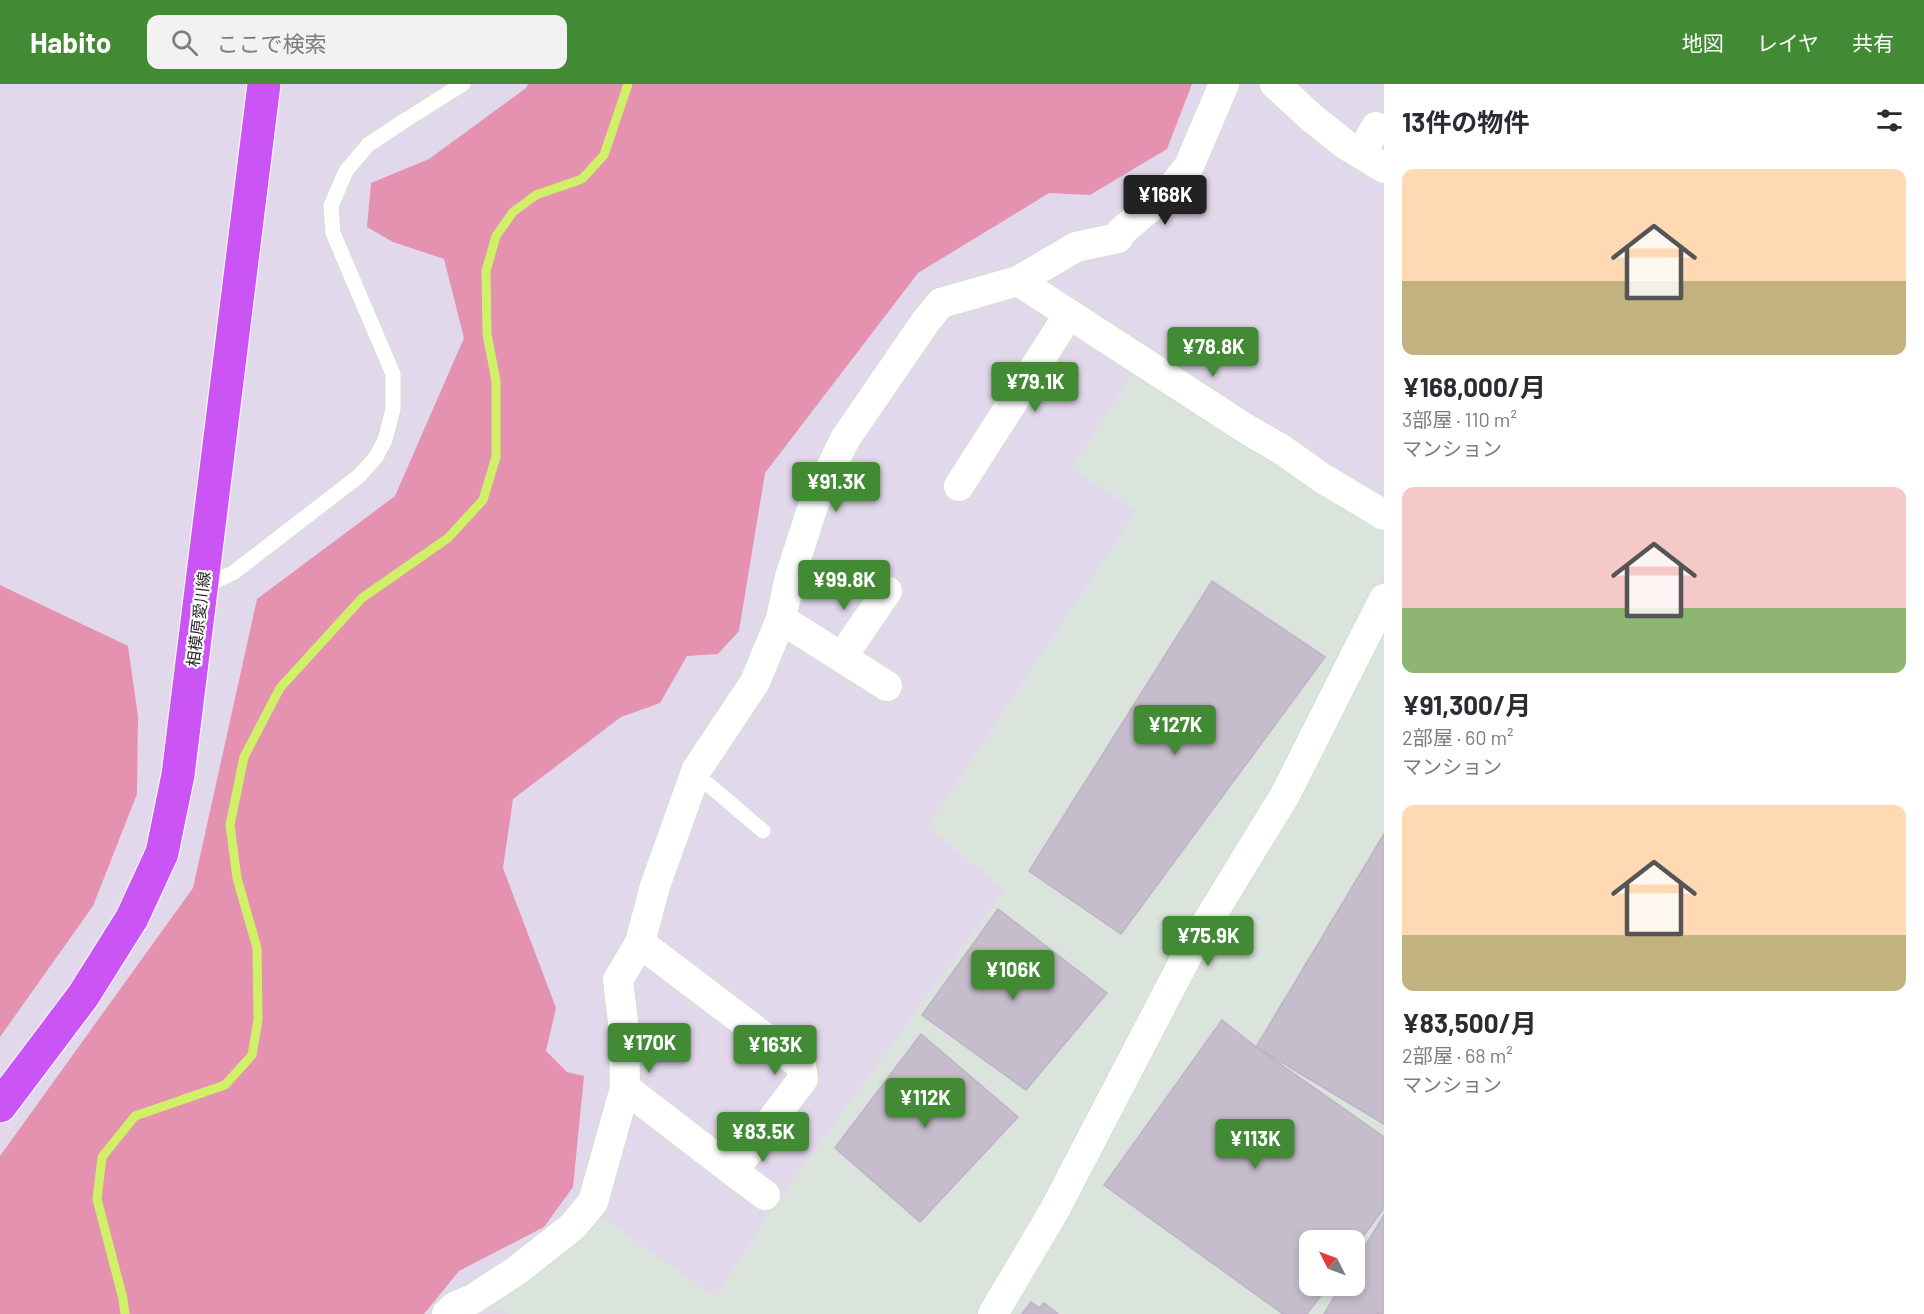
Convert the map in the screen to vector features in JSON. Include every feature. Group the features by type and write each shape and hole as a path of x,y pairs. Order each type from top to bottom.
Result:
{"main road":[{"name":"相模原愛川線","path":"0,1106 83,996 132,918 162,853 178,775 264,84"}],"street":[{"path":"447,1314 456,1306 483,1306 516,1270 572,1227 593,1202 625,1088 624,1030 618,980 640,943 655,886 697,769 755,682 781,619 790,577 814,504 845,439 926,321 941,303 1018,281 1076,247 1118,238 1121,232 1170,190 1189,166 1224,84"},
{"path":"1275,84 1346,145 1373,161 1376,127"},
{"path":"1018,281 1281,449 1322,478 1384,515"},
{"path":"974,477 1069,314"},
{"path":"842,657 887,591"},
{"path":"993,1314 1054,1211 1189,952 1285,795 1384,599"},
{"path":"781,619 887,686"},
{"path":"640,943 801,1065 802,1079 733,1171"},
{"path":"625,1088 765,1195"}],"lane":[{"path":"202,587 233,573 359,476 376,457 385,441 393,409 393,374 333,233 331,206 346,171 368,145 463,84"},
{"path":"693,780 709,785 764,831"}],"shaded area":[{"path":"528,84 1192,84 1167,149 1090,195 1049,193 918,273 765,473 739,631 718,654 687,656 660,703 621,717 513,799 503,868 556,1008 546,1051 567,1072 584,1076 573,1187 544,1227 459,1271 424,1314 0,1314 0,1156 193,888 257,599 395,496 464,338 444,259 393,242 367,227 371,183 429,159 526,88"},
{"path":"1137,367 1384,523 1384,577 1271,800 984,1314 506,1314 492,1303 598,1214 715,1297 771,1211 1004,890 927,827 1136,511 1071,468"},
{"path":"0,585 128,646 138,716 137,794 93,906 0,1037"},
{"path":"1384,625 1384,1314 1008,1314 1195,959"}],"building":[{"path":"1212,581 1325,657 1121,934 1029,871"},
{"path":"1384,834 1384,1124 1256,1047"},
{"path":"998,909 1107,993 1026,1090 922,1015"},
{"path":"1222,1020 1256,1047 1384,1137 1384,1208 1365,1234 1365,1230 1299,1230 1299,1296 1320,1296 1307,1314 1283,1314 1104,1185"},
{"path":"921,1034 1018,1117 920,1222 835,1148"},
{"path":"1384,1215 1384,1312 1382,1314 1324,1314 1335,1296 1365,1296 1365,1246"},
{"path":"1031,1302 1039,1308 1044,1303 1058,1314 1022,1314"}],"waterway":[{"path":"125,1314 97,1199 102,1157 135,1116 225,1085 252,1055 258,1020 257,948 237,878 230,825 244,757 280,688 362,598 448,538 483,500 496,457 496,381 487,334 486,271 496,236 513,212 536,195 582,179 604,155 628,84"}]}
